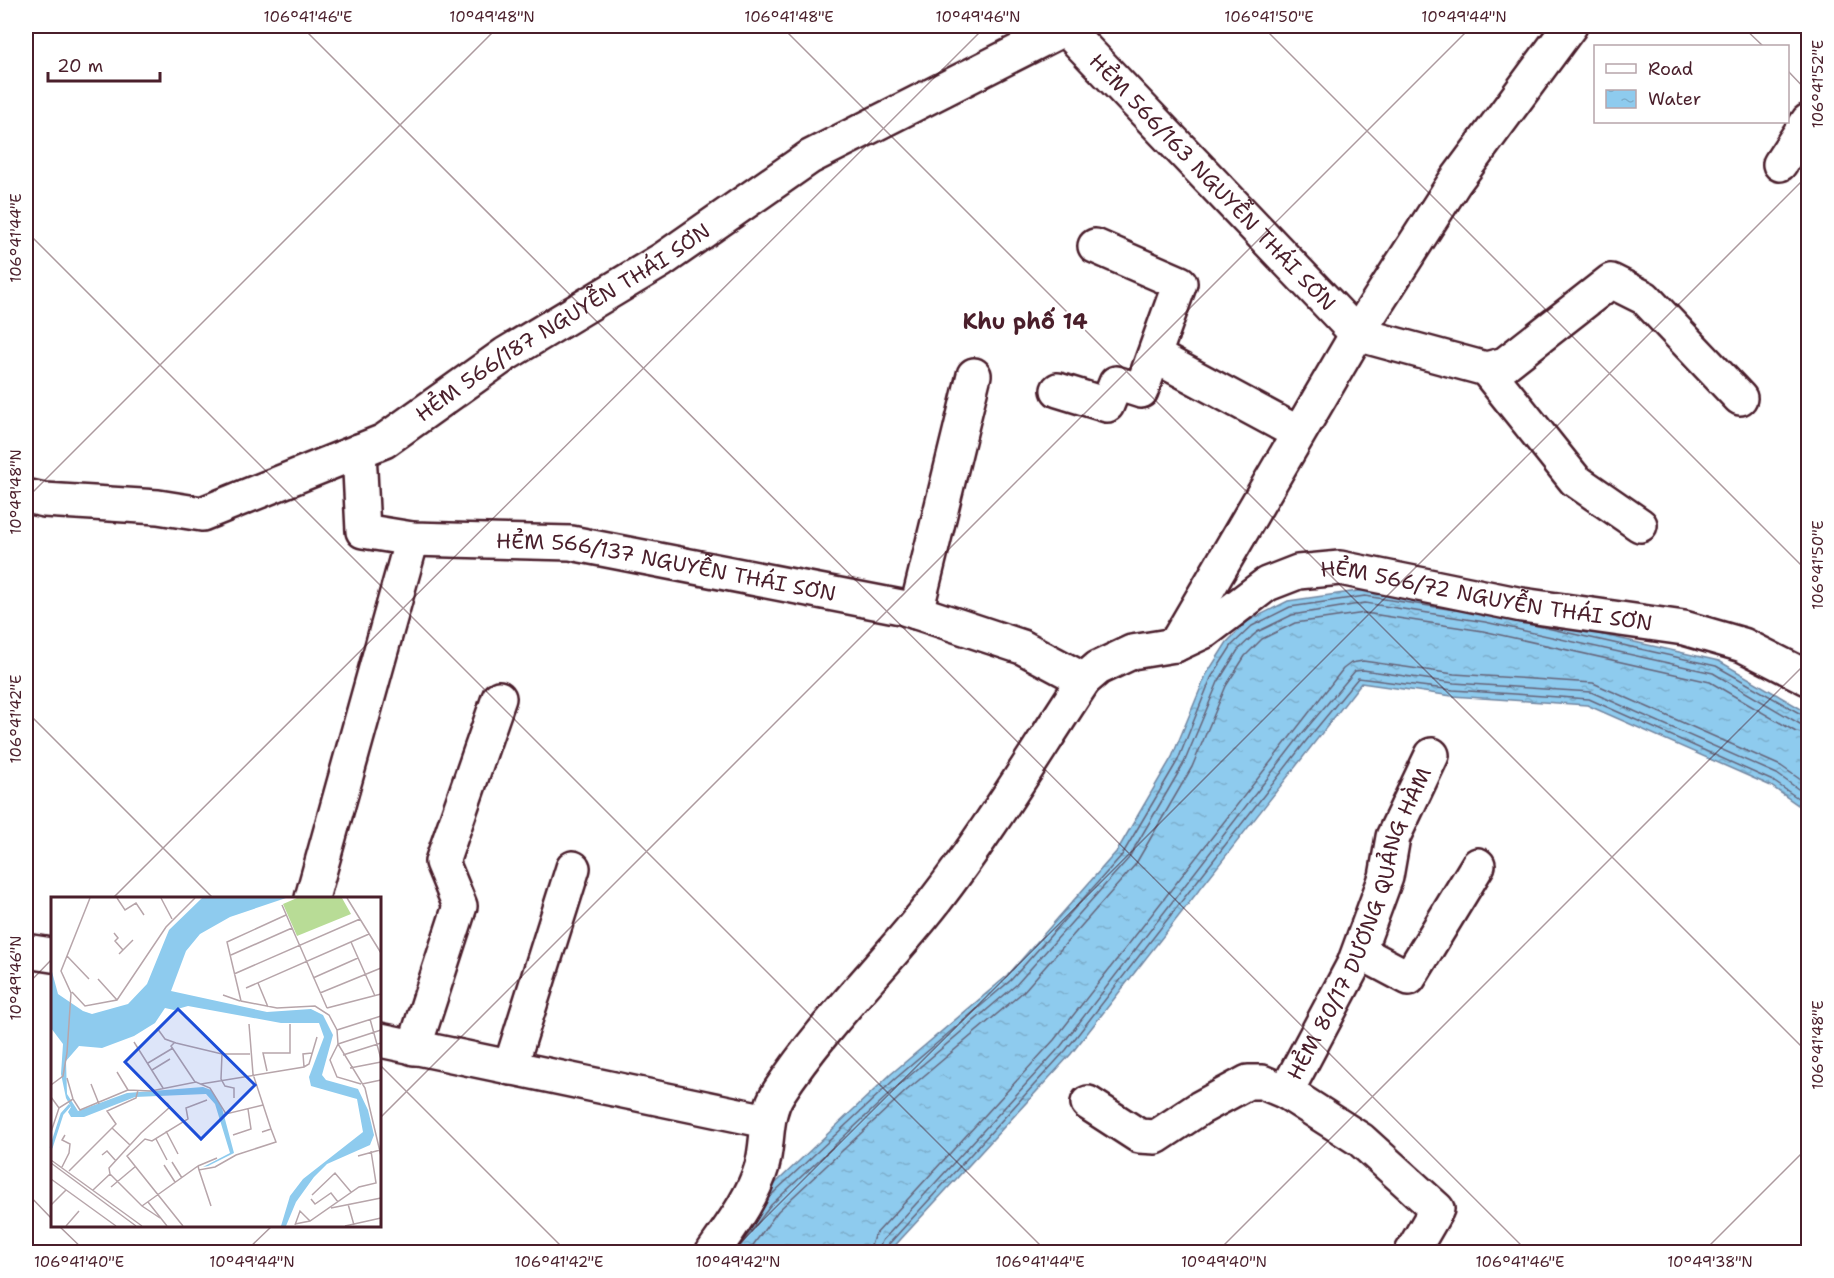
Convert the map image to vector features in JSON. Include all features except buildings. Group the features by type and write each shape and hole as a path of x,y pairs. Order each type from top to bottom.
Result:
{"street":[{"path":"1175,645 1356,334 1454,183 1570,26"},
{"name":"HẺM 566/163 NGUYỄN THÁI SƠN","path":"1068,27 1356,334"},
{"name":"HẺM 566/187 NGUYỄN THÁI SƠN","path":"26,496 44,500 158,507 202,514 384,441 506,354 662,260 810,157 1026,45 1068,27"},
{"path":"1780,164 1809,122"},
{"path":"1058,390 1107,405 1116,383 1141,392 1180,283 1095,246"},
{"path":"1356,334 1486,369 1505,364 1611,281 1645,298 1740,398"},
{"path":"1155,356 1298,433"},
{"path":"1486,369 1575,480 1640,525"},
{"path":"916,612 974,375"},
{"name":"HẺM 566/137 NGUYỄN THÁI SƠN","path":"359,451 363,531 412,539 571,543 901,607 1022,646 1084,680"},
{"path":"312,897 412,539"},
{"name":"HẺM 566/72 NGUYỄN THÁI SƠN","path":"1084,680 1098,668 1132,652 1175,645 1205,632 1267,584 1298,572 1340,568 1522,605 1684,628 1743,645 1809,678"},
{"path":"713,1252 738,1217 762,1166 767,1121 778,1094 803,1058 934,901 1005,802 1084,680"},
{"path":"414,1048 460,906 442,862 499,698"},
{"name":"HẺM 80/17 DƯƠNG QUẢNG HÀM","path":"1286,1092 1360,952 1386,877 1393,837 1432,755"},
{"path":"1360,952 1409,978 1478,865"},
{"path":"510,1068 573,868"},
{"path":"26,951 51,955"},
{"path":"381,1040 767,1121"},
{"name":"HẺM 80/17 DƯƠNG QUẢNG HÀM","path":"1088,1103 1139,1136 1156,1137 1200,1108 1248,1082 1263,1082 1286,1092 1334,1120 1361,1140 1437,1209 1412,1252"}],"water":[{"path":"1365,590 1488,609 1719,661 1808,713 1808,812 1771,786 1587,705 1452,696 1361,683 1071,1054 889,1252 720,1252 761,1197 891,1074 1007,976 1117,851 1172,757 1206,675 1227,642 1248,621 1288,601"}],"district":[{"name":"Khu phố 14","path":"1025,321"}]}
